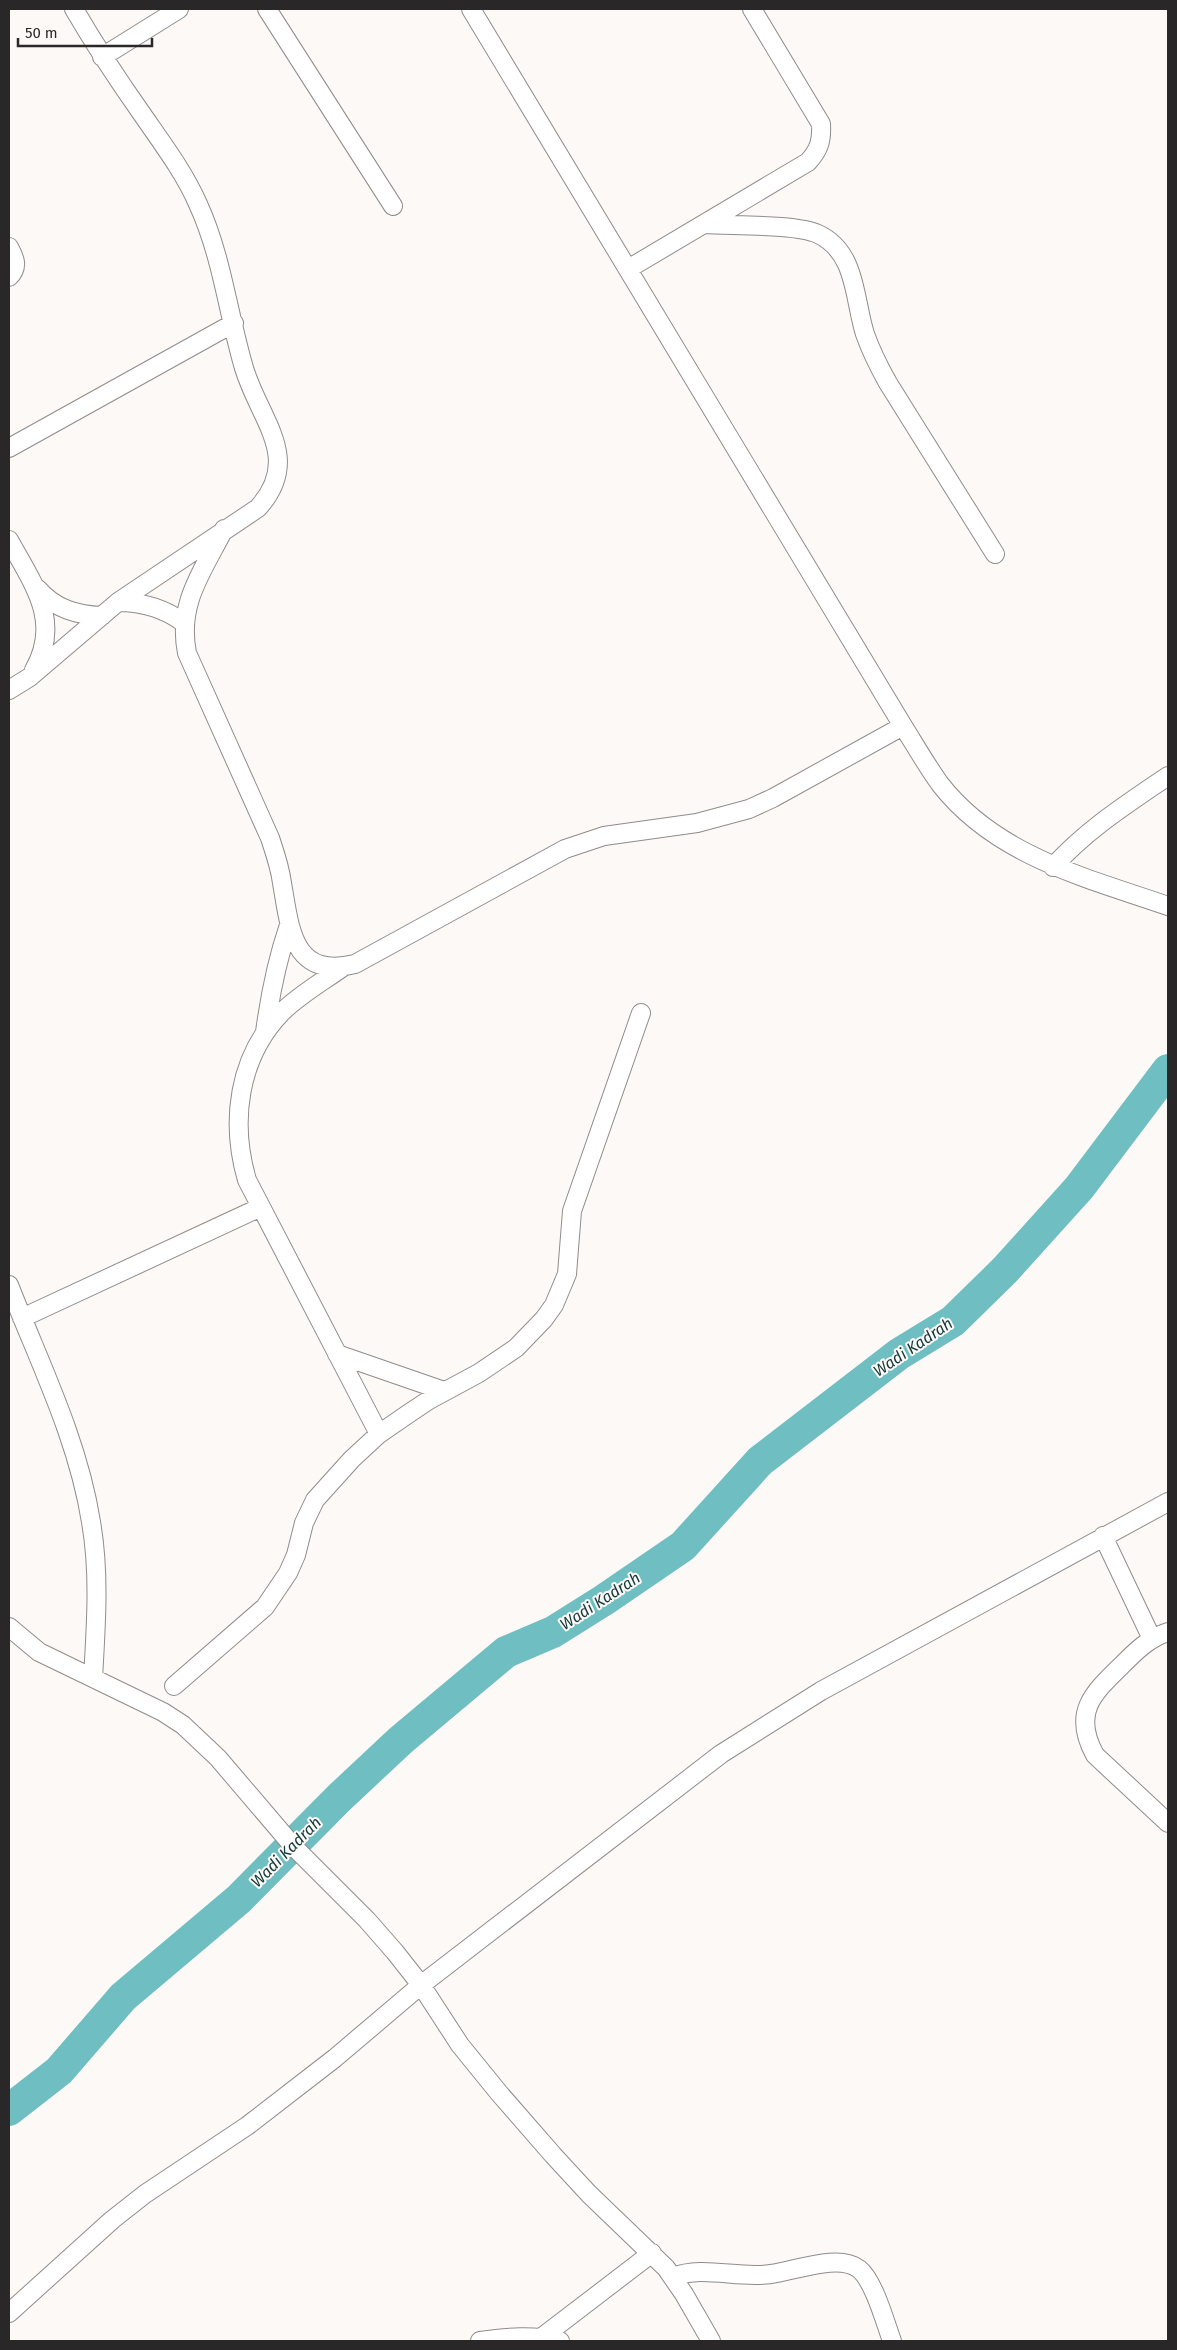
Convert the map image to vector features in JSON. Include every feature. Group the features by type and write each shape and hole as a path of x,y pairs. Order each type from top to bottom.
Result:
{"street":[{"path":"9,690 30,677 118,602 224,529 258,508 270,495 277,479 280,462 277,448 244,368 214,242 198,204 178,166 102,57 74,9"},
{"path":"102,57 179,9"},
{"path":"267,9 392,206"},
{"path":"472,9 903,726 940,784 965,810 992,832 1021,851 1052,867 1168,906"},
{"path":"628,269 808,162 817,151 822,138 821,124 752,9"},
{"path":"704,224 801,230 818,234 833,243 844,257 851,273 865,333 875,359 888,383 995,554"},
{"path":"9,247 16,264 9,277"},
{"path":"9,448 234,323"},
{"path":"224,529 191,594 184,623 185,645 192,666 273,845 279,867 289,925 297,946 306,956 323,965 343,967 356,964 565,849 604,836 697,823 749,809 773,798 903,726"},
{"path":"9,540 32,581 45,613 46,635 39,661 30,677"},
{"path":"32,581 55,605 70,612 86,616 102,616"},
{"path":"118,602 143,603 156,607 184,623"},
{"path":"1052,867 1090,830 1168,776"},
{"path":"265,1032 270,995 289,925"},
{"path":"343,967 301,996 282,1012 265,1032 244,1079 238,1104 237,1130 239,1155 247,1180 379,1434"},
{"path":"174,1686 265,1607 288,1574 296,1555 304,1523 315,1500 352,1459 379,1434 444,1392 479,1373 516,1348 544,1319 554,1305 567,1274 572,1211 641,1013"},
{"path":"22,1318 261,1208"},
{"path":"9,1285 68,1432 82,1476 92,1522 96,1568 96,1631 93,1678"},
{"path":"337,1354 444,1392"},
{"path":"9,2313 112,2220 145,2194 246,2126 335,2058 420,1985 721,1754 821,1691 1168,1502"},
{"path":"1104,1536 1152,1639"},
{"path":"9,1627 38,1652 163,1712 201,1741 218,1758 293,1846 367,1920 420,1985 460,2045 499,2093 589,2194 652,2254 673,2277 710,2340"},
{"path":"1168,1632 1152,1639 1095,1691 1088,1703 1085,1716 1085,1730 1088,1743 1095,1755 1168,1823"},
{"path":"539,2339 652,2254"},
{"path":"673,2277 697,2272 743,2276 769,2274 833,2262 846,2262 859,2269 868,2281 892,2341"},
{"path":"480,2341 509,2336 560,2341"}],"waterway":[{"name":"Wadi Kadrah","path":"9,2110 59,2071 123,1997 239,1899 339,1798 401,1740 506,1652 553,1632 683,1546 760,1461 899,1354 953,1321 1005,1270 1079,1188 1168,1070"}]}
